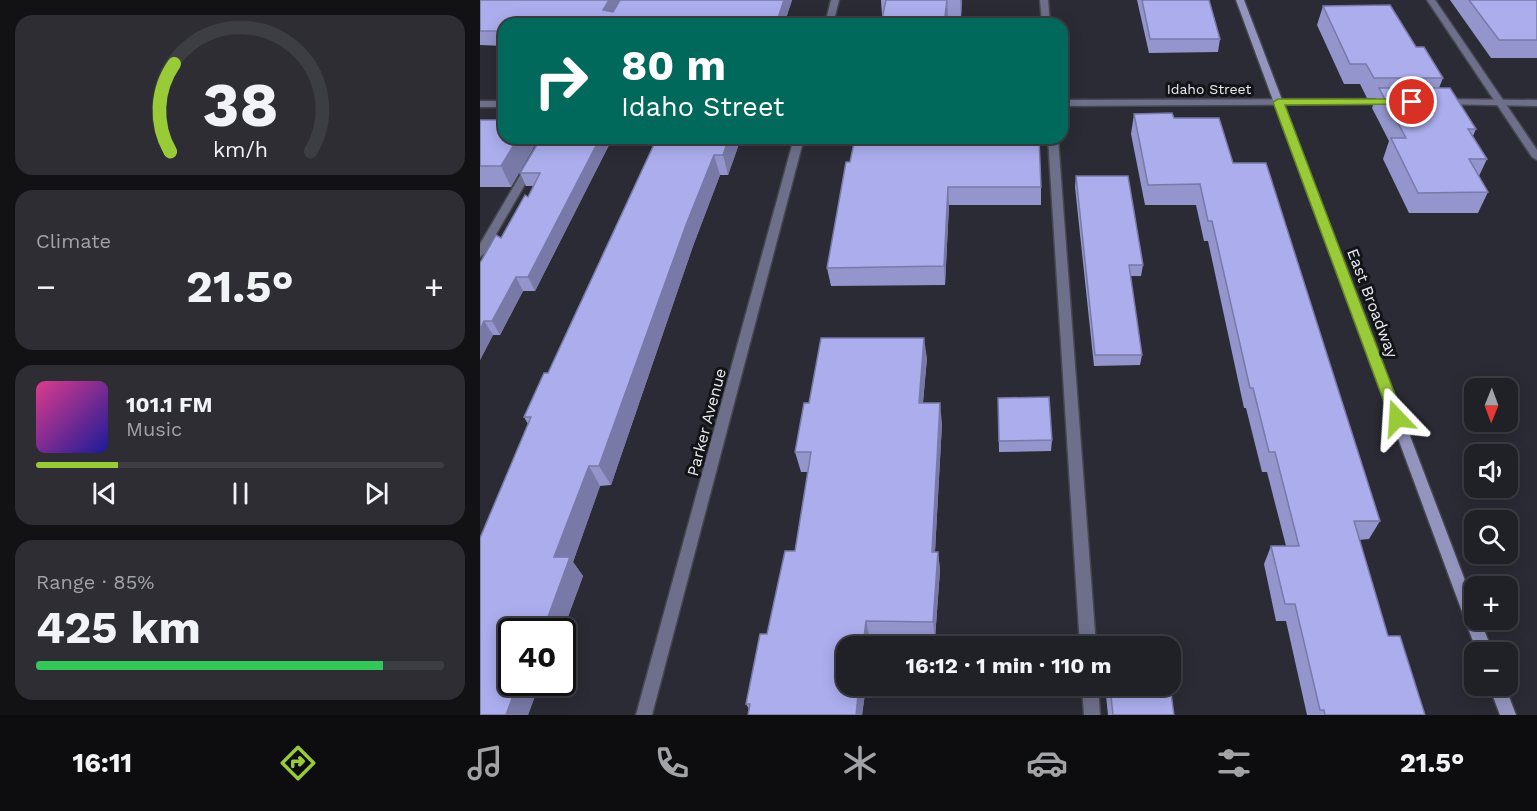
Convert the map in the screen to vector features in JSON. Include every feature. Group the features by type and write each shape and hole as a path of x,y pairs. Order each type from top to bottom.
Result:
{"street":[{"path":"830,18 835,0"},
{"path":"1044,0 1046,18"},
{"name":"East Broadway","path":"1240,0 1481,642"},
{"path":"1431,0 1537,157"},
{"name":"Idaho Street","path":"1068,103 1395,102"},
{"path":"1430,102 1537,103"},
{"path":"480,104 498,104"},
{"path":"480,253 544,144"},
{"name":"Parker Avenue","path":"644,715 797,144"},
{"path":"1053,144 1087,636"},
{"path":"1091,696 1092,715"},
{"path":"1501,696 1508,715"}],"building":[{"path":"480,0 609,0 603,10 613,12 620,0 784,0 778,18 498,18 498,31 480,31"},
{"path":"886,0 947,0 945,18 882,18"},
{"path":"1142,0 1209,0 1220,39 1150,39"},
{"path":"1469,0 1537,0 1537,40 1499,40"},
{"path":"1390,5 1416,47 1424,47 1443,78 1374,78 1366,64 1350,64 1323,6"},
{"path":"1379,88 1450,88 1476,129 1468,129 1487,159 1469,159 1488,192 1418,193 1391,138 1406,138"},
{"path":"1172,113 1174,118 1219,118 1233,163 1266,163 1380,521 1354,521 1388,636 1400,636 1425,715 1325,715 1324,710 1320,710 1295,604 1285,604 1271,546 1299,546 1275,452 1269,452 1253,388 1250,388 1212,221 1208,221 1200,184 1148,185 1134,114"},
{"path":"480,120 498,120 498,144 514,144 501,166 480,166"},
{"path":"537,144 597,144 528,277 516,277 492,321 484,321 480,330 480,263 496,235 501,238 525,195 528,197 540,173 520,173"},
{"path":"654,144 727,144 723,155 714,155 686,225 599,466 589,466 554,557 570,557 548,618 498,618 498,696 513,696 506,715 480,715 480,538 531,417 524,417 544,373 548,373"},
{"path":"854,144 1039,144 1041,187 948,187 944,266 827,268 846,162 850,162"},
{"path":"1076,176 1128,176 1143,265 1129,265 1142,355 1095,355"},
{"path":"821,338 924,338 919,403 940,403 932,552 938,552 933,622 866,621 864,636 836,636 836,696 858,696 856,715 748,715 750,704 746,704 760,634 767,634 785,551 795,551 811,452 795,452 804,403 809,403"},
{"path":"1049,397 1052,440 999,441 998,398"},
{"path":"1111,696 1171,696 1174,715 1113,715"}],"route":[{"path":"1397,418 1278,102 1412,102"}]}
